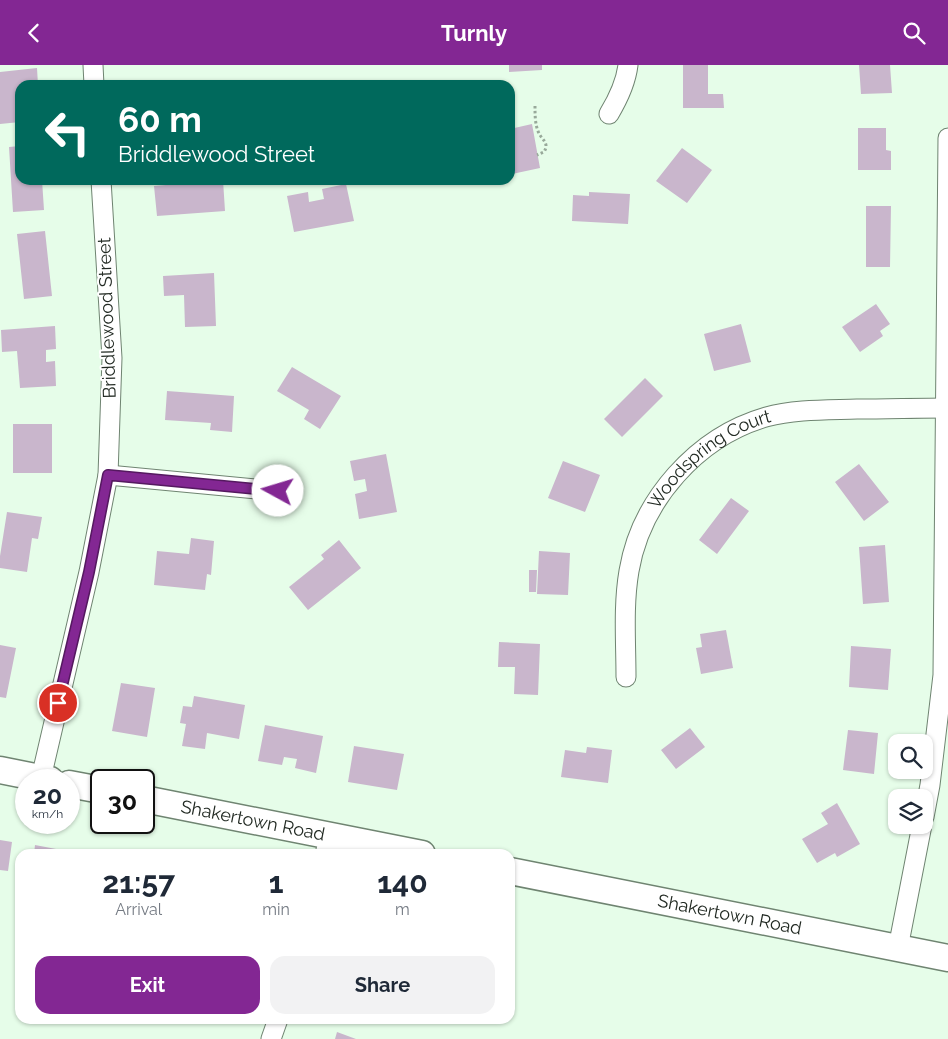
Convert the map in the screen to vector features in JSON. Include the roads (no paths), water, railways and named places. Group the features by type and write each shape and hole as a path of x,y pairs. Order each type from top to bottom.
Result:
{"street":[{"path":"93,65 94,80"},
{"path":"609,114 625,80 628,65"},
{"path":"929,789 942,739 947,408 948,138"},
{"name":"Briddlewood Street","path":"47,769 108,475 112,358 100,185"},
{"name":"Woodspring Court","path":"626,677 626,594 629,570 635,547 652,508 667,485 686,464 706,447 736,429 767,417 819,410 947,408"},
{"path":"108,475 278,491"},
{"path":"0,770 15,773"},
{"name":"Shakertown Road","path":"155,802 327,845 369,849"},
{"path":"898,948 920,834"},
{"name":"Shakertown Road","path":"515,872 948,958"},
{"path":"271,1039 276,1024"}]}
